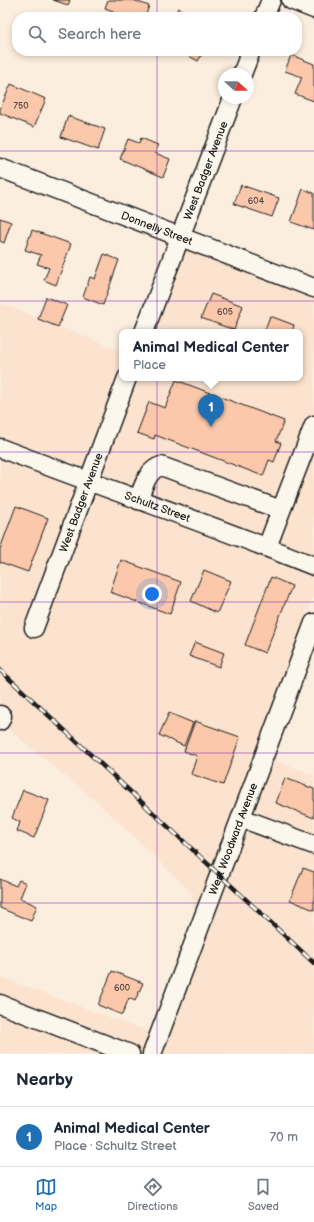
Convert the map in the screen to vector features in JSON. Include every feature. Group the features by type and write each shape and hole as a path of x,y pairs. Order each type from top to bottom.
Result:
{"street":[{"path":"266,12 271,0"},
{"path":"291,0 314,9"},
{"path":"244,68 249,56"},
{"name":"West Badger Avenue","path":"145,329 231,104"},
{"name":"Donnelly Street","path":"0,168 314,288"},
{"name":"West Badger Avenue","path":"34,628 126,381"},
{"path":"267,547 314,425"},
{"name":"Schultz Street","path":"0,448 267,547 314,566"},
{"path":"138,500 151,472 161,466 281,510"},
{"name":"West Woodward Avenue","path":"152,1054 314,623"},
{"path":"241,818 314,845"},
{"path":"0,1004 130,1054"}],"shaded area":[{"path":"177,239 314,291 314,595 195,912 191,892 105,809 0,722 0,303 119,350 119,381 303,381 303,329 147,329"},
{"path":"284,731 275,760 314,775 314,1054 163,1054"},
{"path":"0,977 150,1032 142,1054 0,1054"}],"building":[{"path":"53,0 70,0 68,5"},
{"path":"108,0 133,0 149,6 147,12 113,12 105,8"},
{"path":"178,8 185,12 176,12"},
{"path":"189,56 201,56 198,61"},
{"path":"291,56 314,64 314,101 295,94 302,77 285,71"},
{"path":"11,84 46,99 34,127 0,113 0,109"},
{"path":"68,116 105,129 98,150 61,137"},
{"path":"141,138 158,145 155,153 170,159 163,177 120,159 128,139 139,143"},
{"path":"241,185 279,198 272,217 234,204"},
{"path":"303,189 314,193 314,230 291,222"},
{"path":"0,218 11,222 4,243 0,241"},
{"path":"32,230 71,244 56,285 44,280 49,268 37,264 41,255 25,250"},
{"path":"104,254 119,260 103,305 83,297 90,277 95,279"},
{"path":"211,294 243,306 234,329 201,318"},
{"path":"46,297 67,305 58,327 38,319"},
{"path":"270,316 294,325 293,329 265,329"},
{"path":"176,381 179,381 284,421 276,441 281,443 274,462 269,460 263,476 155,435 154,439 137,433 149,402 165,408"},
{"path":"16,506 48,518 28,572 0,562 0,549"},
{"path":"121,560 181,582 170,614 110,592"},
{"path":"204,570 231,581 217,613 191,601"},
{"path":"271,577 292,586 265,653 245,645"},
{"path":"195,642 224,653 219,667 189,656"},
{"path":"169,713 193,723 184,746 159,735"},
{"path":"195,721 240,737 223,785 191,774 197,756 184,751"},
{"path":"285,778 314,789 314,818 276,803"},
{"path":"23,790 49,800 34,838 17,831 20,822 12,818"},
{"path":"303,868 314,872 314,910 290,900"},
{"path":"0,879 16,886 19,880 26,883 20,898 37,906 31,921 0,908"},
{"path":"112,971 143,983 135,1001 129,998 122,1015 98,1005"}],"railway":[{"path":"0,670 314,963"}],"place":[{"name":"Animal Medical Center","path":"211,427"}]}
